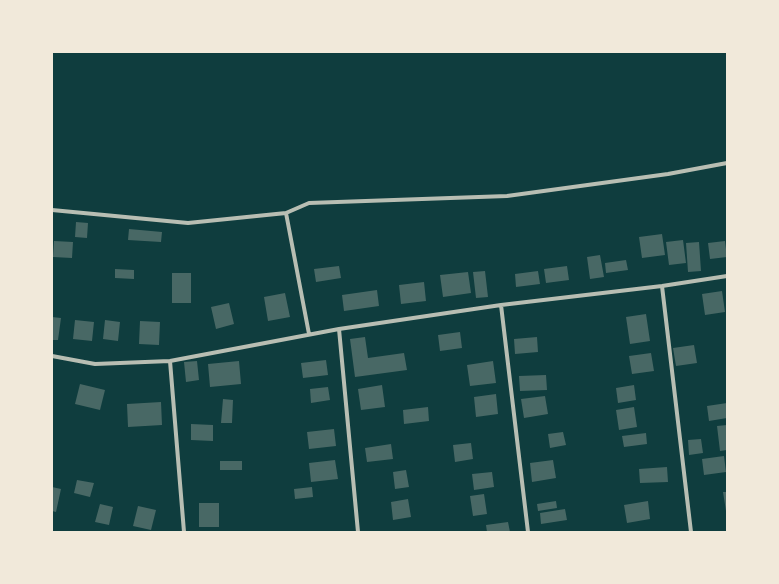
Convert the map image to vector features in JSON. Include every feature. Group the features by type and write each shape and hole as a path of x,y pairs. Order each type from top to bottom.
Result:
{"street":[{"path":"52,210 188,223 286,213 309,203 507,196 668,174 727,164"},
{"path":"286,213 309,334"},
{"path":"52,356 95,364 170,361 338,329 501,305 662,286 727,276"},
{"path":"662,286 691,532"},
{"path":"501,305 528,532"},
{"path":"338,329 358,532"},
{"path":"170,361 184,532"}],"building":[{"path":"76,222 88,223 87,238 75,237"},
{"path":"129,229 162,232 161,242 128,240"},
{"path":"662,234 665,255 642,258 639,237"},
{"path":"683,240 686,263 669,265 666,242"},
{"path":"54,241 73,242 72,258 53,257"},
{"path":"725,241 727,257 710,259 708,243"},
{"path":"699,242 701,271 688,272 686,243"},
{"path":"600,255 604,277 590,279 587,257"},
{"path":"626,260 628,270 606,273 605,263"},
{"path":"339,266 341,278 316,282 314,269"},
{"path":"567,266 569,280 546,283 544,269"},
{"path":"115,269 134,270 134,279 115,278"},
{"path":"485,271 488,297 476,298 473,272"},
{"path":"538,271 540,284 516,287 515,274"},
{"path":"468,272 471,293 443,297 440,275"},
{"path":"172,273 191,273 191,303 172,303"},
{"path":"424,282 426,301 401,304 399,285"},
{"path":"377,290 379,306 344,311 342,295"},
{"path":"722,291 725,312 705,315 702,294"},
{"path":"285,293 290,317 268,321 264,297"},
{"path":"229,303 234,324 216,329 211,307"},
{"path":"646,314 650,341 630,344 626,317"},
{"path":"52,317 61,318 58,340 52,340"},
{"path":"75,320 94,322 92,341 73,339"},
{"path":"105,320 120,322 118,341 103,339"},
{"path":"140,321 160,322 159,345 139,344"},
{"path":"460,332 462,348 440,351 438,335"},
{"path":"365,337 368,358 404,353 407,370 355,377 350,339"},
{"path":"537,337 538,352 515,354 514,339"},
{"path":"694,345 697,363 676,366 673,348"},
{"path":"651,353 654,371 632,374 629,356"},
{"path":"326,360 328,375 303,378 301,363"},
{"path":"197,361 199,380 186,382 184,362"},
{"path":"239,361 241,384 210,387 208,364"},
{"path":"493,361 496,383 470,386 467,365"},
{"path":"546,375 547,390 520,391 519,376"},
{"path":"80,384 105,390 100,410 75,404"},
{"path":"382,385 385,407 361,410 358,389"},
{"path":"634,385 636,400 618,403 616,388"},
{"path":"328,387 330,400 311,403 310,389"},
{"path":"496,394 498,414 476,417 474,397"},
{"path":"545,396 548,414 524,418 521,399"},
{"path":"223,399 233,400 232,423 221,423"},
{"path":"161,402 162,425 128,427 127,404"},
{"path":"727,403 727,418 709,421 707,406"},
{"path":"428,407 429,421 404,424 403,410"},
{"path":"634,407 637,427 619,430 616,410"},
{"path":"191,424 213,425 213,441 191,440"},
{"path":"727,425 727,450 720,451 717,426"},
{"path":"334,429 336,446 309,449 307,432"},
{"path":"563,432 566,445 550,448 548,434"},
{"path":"646,433 647,444 624,447 622,436"},
{"path":"701,439 703,453 689,455 688,440"},
{"path":"471,443 473,459 455,462 453,445"},
{"path":"391,444 393,459 367,462 365,448"},
{"path":"724,456 726,472 704,475 702,459"},
{"path":"335,460 338,479 311,482 309,463"},
{"path":"553,460 556,478 532,482 530,463"},
{"path":"220,461 242,461 242,470 220,470"},
{"path":"667,467 668,482 640,483 639,469"},
{"path":"406,470 409,487 395,489 393,472"},
{"path":"492,472 494,487 474,490 472,474"},
{"path":"77,480 94,483 90,497 74,493"},
{"path":"52,487 61,489 56,512 52,511"},
{"path":"312,487 313,497 295,499 294,489"},
{"path":"723,492 727,492 727,511 726,511"},
{"path":"484,494 487,514 473,516 470,496"},
{"path":"408,499 411,517 393,520 391,502"},
{"path":"556,501 557,508 538,511 537,504"},
{"path":"648,501 650,519 627,523 624,505"},
{"path":"199,503 219,503 219,527 199,527"},
{"path":"100,504 113,507 109,525 95,522"},
{"path":"138,506 156,510 151,530 133,526"},
{"path":"565,509 567,520 541,524 540,513"},
{"path":"508,522 510,532 487,532 486,525"}]}
